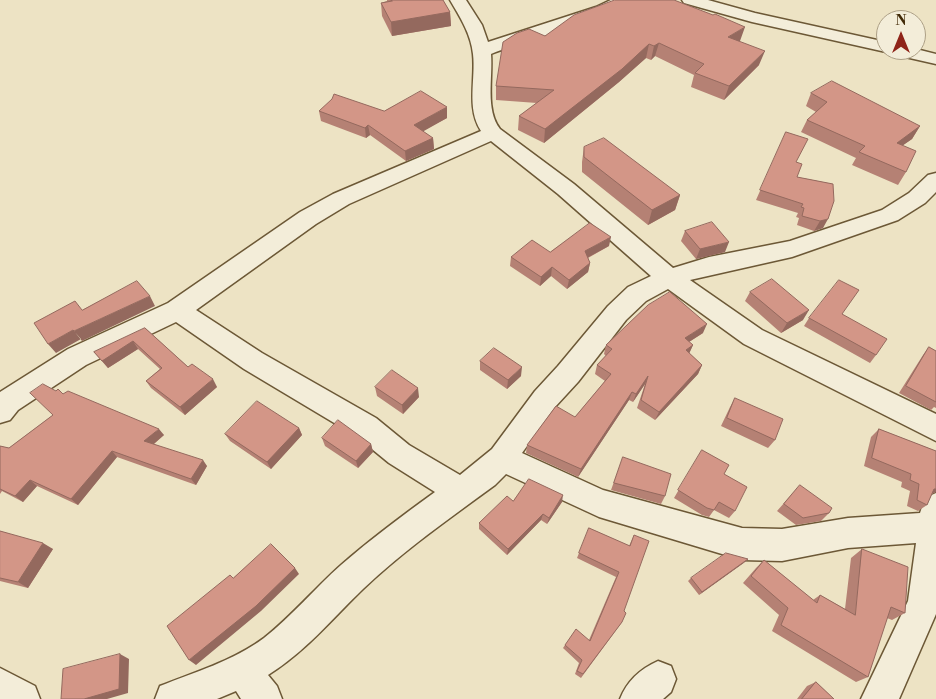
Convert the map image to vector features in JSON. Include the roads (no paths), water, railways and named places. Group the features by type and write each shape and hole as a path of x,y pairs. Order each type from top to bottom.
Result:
{"street":[{"path":"458,0 477,33 482,51 484,80 483,113 485,122 493,133 578,199 669,278 754,337 936,428"},
{"path":"482,51 504,42 602,11 624,0"},
{"path":"690,0 876,45"},
{"path":"0,411 15,397 77,357 177,310 308,218 341,199 493,133"},
{"path":"173,699 242,671 275,651 352,578 404,533 484,476 502,458 545,399 568,374 625,303 637,294 669,278 709,266 792,249 890,214 917,198 936,180"},
{"path":"177,310 253,361 366,427 399,454 461,492"},
{"path":"502,458 599,503 742,544 782,545 934,517 929,576 924,603 893,674 879,699"},
{"path":"242,671 264,699"},
{"path":"0,686 22,699"}]}
